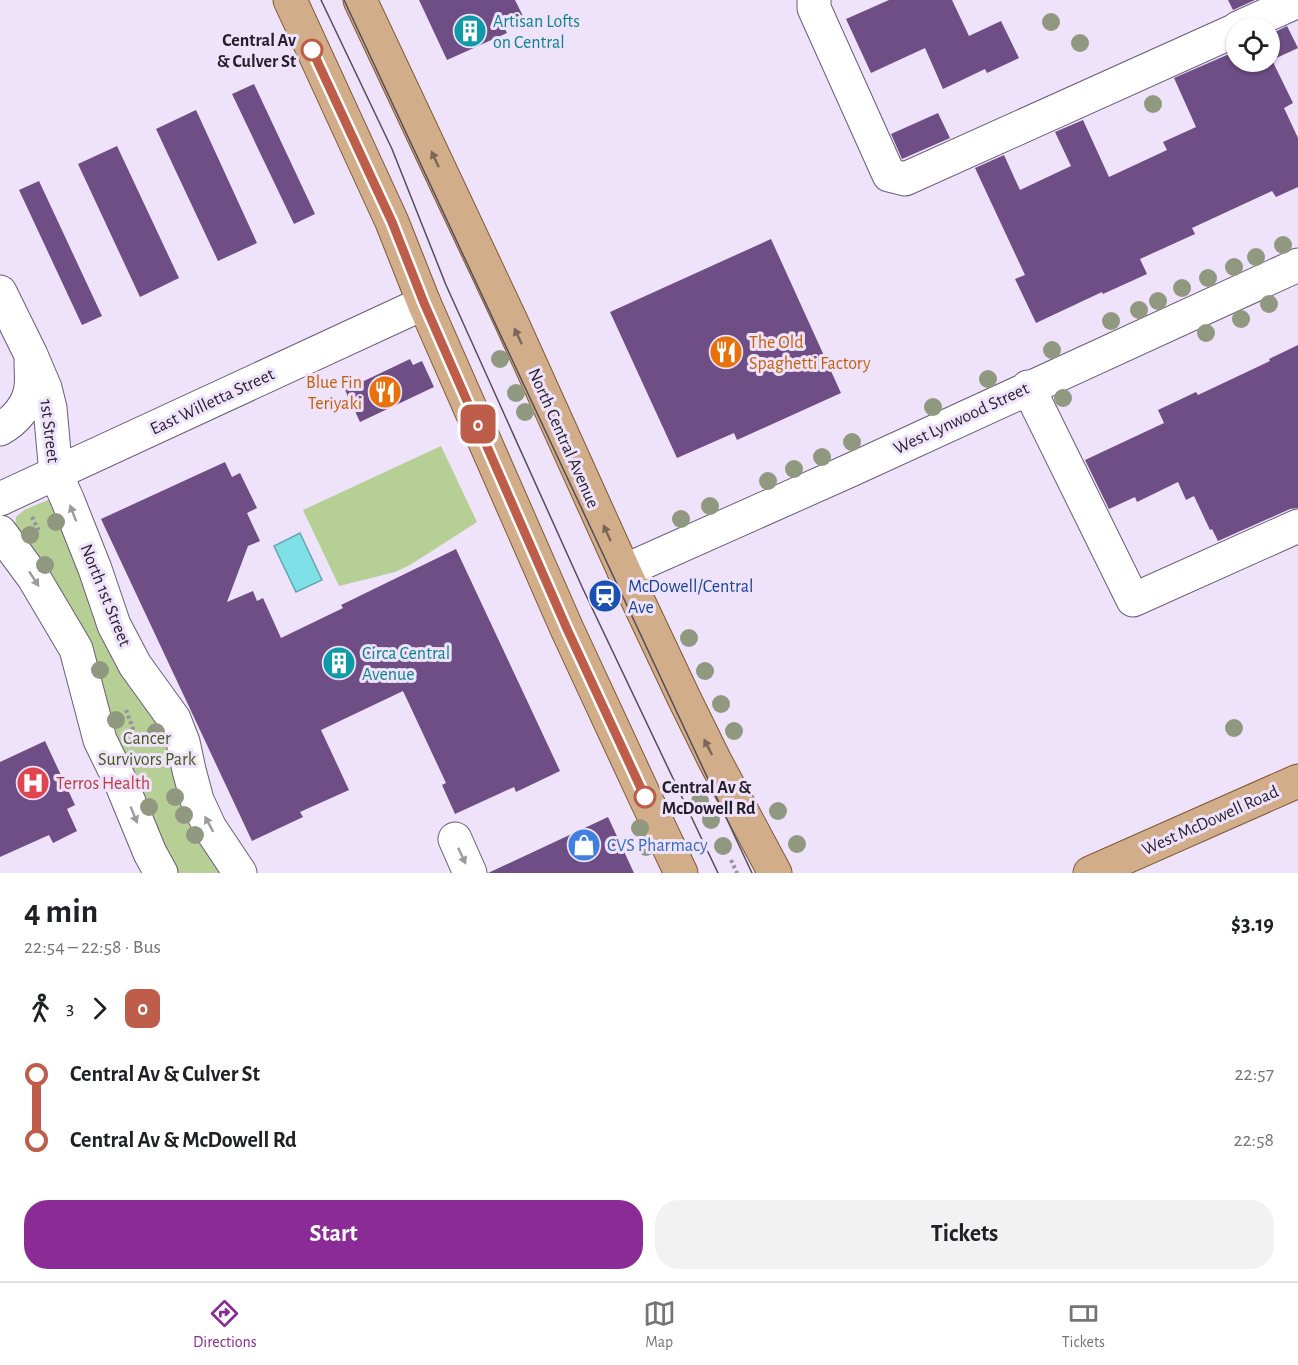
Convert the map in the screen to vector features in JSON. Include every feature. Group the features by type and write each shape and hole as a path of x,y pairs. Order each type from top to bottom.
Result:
{"main road":[{"path":"290,0 392,222 424,303 567,629 681,873"},
{"name":"North Central Avenue","path":"360,0 511,321 624,571 703,737 775,873"},
{"name":"West McDowell Road","path":"1090,873 1298,782"}],"street":[{"path":"814,0 814,8 889,175 905,180 1226,34"},
{"path":"1262,18 1298,2"},
{"name":"West Lynwood Street","path":"624,571 1298,265"},
{"name":"1st Street","path":"0,292 45,388 50,408 56,474"},
{"name":"East Willetta Street","path":"0,499 424,303"},
{"name":"1st Street","path":"0,429 23,410 31,389 31,355"},
{"path":"1028,387 1133,600 1298,526"},
{"name":"North 1st Street","path":"56,474 95,569 114,626 135,664 174,719 183,742 197,800 210,828 240,873"},
{"path":"0,531 34,578 76,649 100,740 160,873"},
{"path":"455,839 470,873"}],"green space":[{"path":"441,446 477,522 410,565 395,572 339,586 303,510"},
{"name":"Cancer Survivors Park","path":"52,500 152,696 230,873 174,873 15,527 16,517 24,510"}],"shaded area":[{"path":"300,533 322,580 296,592 274,546"}],"building":[{"name":"Artisan Lofts on Central","path":"419,0 515,0 525,20 505,29 507,33 447,60"},
{"path":"889,0 952,0 969,36 1001,21 1019,58 987,73 985,69 943,89 925,48 871,73 846,19"},
{"path":"1228,0 1255,0 1233,10"},
{"path":"1287,26 1298,48 1280,56 1280,30"},
{"path":"1226,55 1226,72 1278,72 1293,103 1284,108 1298,138 1298,187 1276,197 1272,191 1192,228 1195,234 1140,259 1147,274 1036,323 1015,279 1025,275 975,168 1004,155 1020,190 1071,166 1055,132 1083,120 1109,177 1167,150 1163,142 1196,127 1174,78"},
{"path":"254,84 315,214 294,224 232,94"},
{"path":"196,110 257,243 218,261 156,129"},
{"path":"938,113 950,138 902,159 891,134"},
{"path":"117,146 179,278 140,297 78,164"},
{"path":"39,181 102,316 82,325 19,190"},
{"name":"The Old Spaghetti Factory","path":"771,239 841,393 737,440 734,433 677,458 610,312"},
{"path":"1298,345 1298,508 1290,509 1218,541 1212,529 1210,530 1194,496 1186,500 1178,482 1137,502 1135,497 1109,509 1085,460 1164,423 1158,410 1196,392 1198,395"},
{"name":"Blue Fin Teriyaki","path":"410,359 413,365 422,361 434,387 360,422 345,390"},
{"name":"Circa Central Avenue","path":"225,462 232,477 240,473 257,508 247,513 260,541 248,546 227,602 253,591 257,601 263,598 281,638 343,608 341,605 456,549 560,771 516,792 514,787 455,814 442,785 446,783 403,691 321,730 349,790 300,812 303,817 252,841 101,519"},
{"name":"Terros Health","path":"45,741 75,805 67,809 77,831 53,843 49,835 0,857 0,762"},
{"name":"CVS Pharmacy","path":"608,817 634,873 488,873"}],"tram line":[{"path":"321,0 392,149 446,285 583,589 718,873"},
{"path":"344,0 752,873"}],"bus line":[{"name":"0","path":"312,50 392,222 424,303 567,629 645,797"}],"place":[{"name":"Artisan Lofts on Central","path":"470,31"},
{"name":"Central Av & Culver St","path":"312,50"},
{"name":"The Old Spaghetti Factory","path":"726,352"},
{"name":"Blue Fin Teriyaki","path":"385,392"},
{"name":"McDowell/Central Ave","path":"605,596"},
{"name":"Circa Central Avenue","path":"339,663"},
{"name":"Terros Health","path":"33,783"},
{"name":"Central Av & McDowell Rd","path":"645,797"},
{"name":"CVS Pharmacy","path":"584,845"}]}
